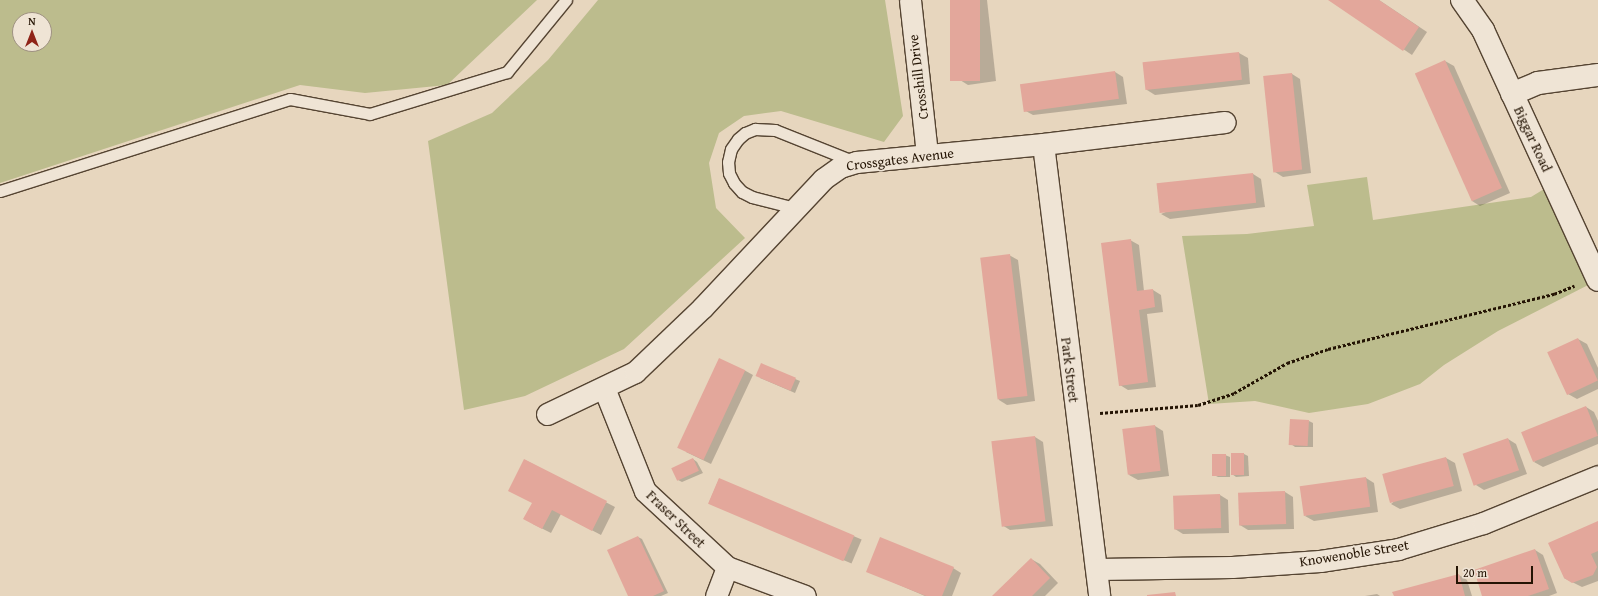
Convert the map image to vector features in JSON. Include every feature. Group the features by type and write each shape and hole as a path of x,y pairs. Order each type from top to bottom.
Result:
{"street":[{"name":"Crosshill Drive","path":"910,0 927,154"},
{"name":"Biggar Road","path":"1462,0 1483,30 1598,278"},
{"path":"1512,94 1538,83 1598,75"},
{"name":"Crossgates Avenue","path":"547,414 604,388 634,372 702,308 823,179 840,167 856,162 1043,144 1225,122"},
{"name":"Park Street","path":"1043,144 1076,415 1097,570 1099,596"},
{"name":"Fraser Street","path":"604,388 645,491 727,567 805,596"},
{"name":"Knowenoble Street","path":"1097,570 1232,567 1320,561 1398,549 1483,523 1598,476"},
{"path":"716,596 727,567"}],"lane":[{"path":"0,190 290,99 370,114 507,72 566,0"},
{"path":"795,208 752,197 742,192 734,183 729,173 728,162 731,149 745,133 755,129 775,130 856,162"}],"path":[{"path":"1076,415 1198,405 1234,393 1287,363 1328,349 1554,294 1598,278"}],"green space":[{"path":"0,0 537,0 447,85 365,93 300,85 0,183"},
{"path":"598,0 885,0 903,116 884,142 781,111 744,116 719,133 709,163 716,208 745,238 624,349 525,396 464,410 428,141 492,113 548,60"},
{"path":"1367,177 1373,220 1531,197 1549,186 1594,282 1498,331 1444,365 1420,384 1368,404 1309,413 1255,401 1209,404 1182,236 1247,234 1314,226 1307,185"}],"building":[{"path":"950,0 980,0 980,81 950,81"},
{"path":"1328,0 1379,0 1419,27 1403,51"},
{"path":"1239,52 1242,80 1145,90 1143,62"},
{"path":"1445,60 1502,188 1472,201 1415,73"},
{"path":"1115,71 1119,99 1024,112 1020,84"},
{"path":"1292,73 1302,169 1273,172 1263,76"},
{"path":"1253,173 1256,203 1160,213 1157,183"},
{"path":"1131,239 1137,291 1153,289 1155,307 1139,310 1148,382 1119,386 1101,243"},
{"path":"1010,254 1027,396 998,400 980,258"},
{"path":"1578,338 1598,381 1567,395 1547,352"},
{"path":"719,358 745,370 703,460 677,448"},
{"path":"761,363 796,378 791,391 756,376"},
{"path":"1586,406 1598,436 1533,462 1521,432"},
{"path":"1290,419 1309,420 1308,446 1289,445"},
{"path":"1155,425 1161,471 1128,475 1122,429"},
{"path":"1035,436 1045,521 1002,527 991,441"},
{"path":"1508,438 1519,470 1474,486 1463,454"},
{"path":"1231,453 1244,453 1244,475 1231,475"},
{"path":"1212,454 1226,454 1226,476 1212,476"},
{"path":"1446,457 1454,486 1390,503 1382,474"},
{"path":"693,458 699,471 677,481 671,468"},
{"path":"524,459 607,501 592,531 552,510 542,529 523,519 532,503 508,491"},
{"path":"1366,477 1370,507 1304,516 1300,486"},
{"path":"719,478 854,535 843,561 708,504"},
{"path":"1285,491 1286,524 1239,526 1238,493"},
{"path":"1220,494 1221,528 1174,530 1173,496"},
{"path":"1598,521 1598,551 1591,554 1597,567 1593,575 1572,583 1564,578 1548,543"},
{"path":"638,536 664,591 653,596 628,596 607,550"},
{"path":"880,537 954,567 942,596 926,596 866,572"},
{"path":"1535,549 1549,589 1528,596 1482,596 1474,570"},
{"path":"1031,558 1050,578 1032,596 992,596"},
{"path":"1459,574 1465,596 1394,596 1392,592"},
{"path":"1175,592 1176,596 1147,596 1147,595"}]}
